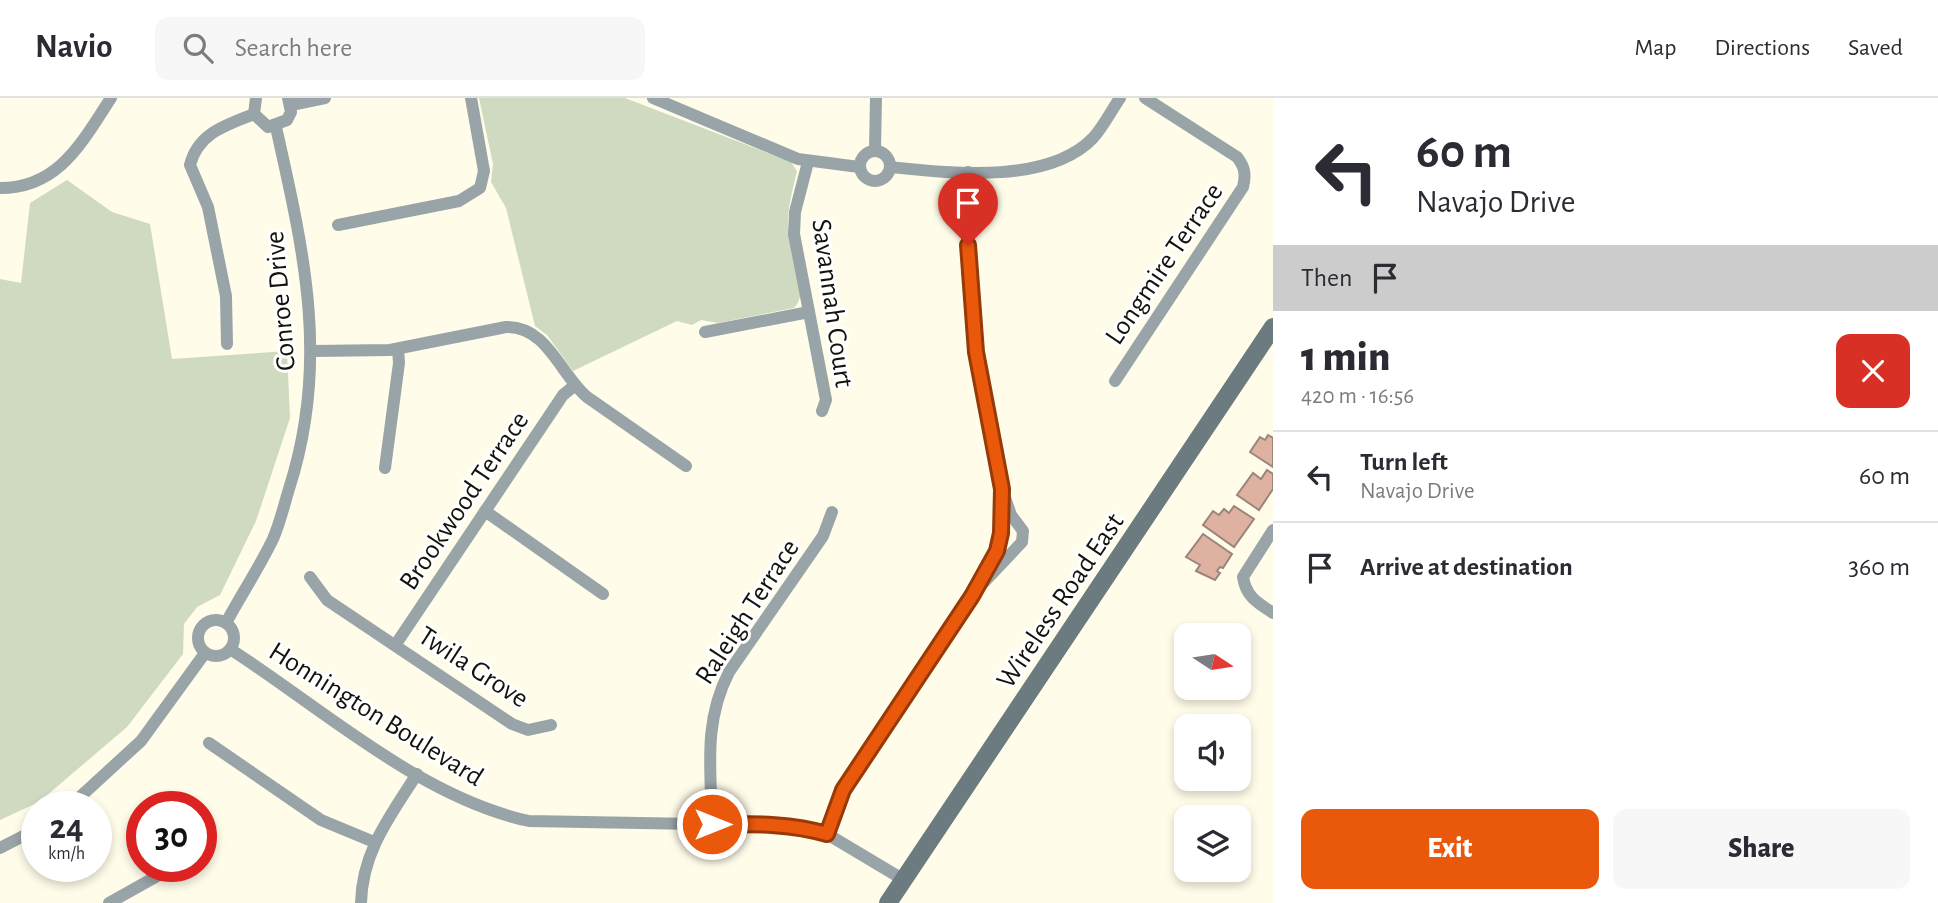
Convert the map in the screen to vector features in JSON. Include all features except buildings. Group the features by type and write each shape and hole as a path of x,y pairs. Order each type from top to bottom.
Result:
{"street":[{"path":"0,188 40,181 64,165 111,98"},
{"path":"256,98 254,114 262,124 276,127 287,120 289,102 325,98"},
{"path":"338,225 459,201 480,188 484,181 483,160 471,98"},
{"path":"653,98 683,104 808,162 859,167"},
{"path":"875,150 876,98"},
{"path":"890,167 968,172 1020,170 1063,159 1093,138 1120,98"},
{"name":"Longmire Terrace","path":"1115,381 1243,187 1245,177 1244,165 1237,157 1145,98"},
{"path":"227,344 226,296 208,207 190,165 197,148 212,132 254,114"},
{"name":"Conroe Drive","path":"226,623 274,538 299,460 310,396 313,351 308,278 276,127"},
{"path":"875,150 888,157 890,167 883,179 871,181 862,174 859,167 862,157 875,150"},
{"name":"Savannah Court","path":"808,162 794,224 826,400 822,411"},
{"path":"968,172 967,270 976,352 1002,489 1011,515 1023,531 1022,542 972,596"},
{"path":"705,332 809,312"},
{"path":"313,351 398,349 506,327 522,328 543,342 573,386 686,466"},
{"name":"Wireless Road East","path":"888,903 1273,327"},
{"path":"386,468 398,349"},
{"name":"Brookwood Terrace","path":"396,644 564,395 573,386"},
{"path":"827,834 843,790 972,596 997,551 1001,533 1002,489"},
{"path":"485,511 603,594"},
{"name":"Raleigh Terrace","path":"712,824 711,730 718,695 729,672 823,536 832,512"},
{"path":"1273,530 1243,578 1245,589 1252,599 1273,613"},
{"name":"Twila Grove","path":"310,577 327,600 512,724 528,730 551,725"},
{"path":"212,620 226,623 233,635 230,649 220,656 205,653 198,643 201,628 212,620"},
{"name":"Honnington Boulevard","path":"230,649 417,774 464,801 529,821 800,826 827,834 904,880"},
{"path":"86,791 141,741 205,653"},
{"path":"209,743 321,820 374,842"},
{"path":"361,903 362,883 374,842 417,774"},
{"path":"0,848 21,838"},
{"path":"109,903 146,882"}],"green space":[{"path":"479,98 625,98 791,162 797,171 789,206 788,227 801,291 794,308 718,323 701,320 692,325 677,321 573,371 547,335 535,326 506,208 491,182 493,164"},
{"path":"67,180 112,212 150,224 172,359 287,351 290,418 256,521 220,595 197,607 184,624 183,654 127,727 52,791 21,791 21,810 0,820 0,279 21,283 30,203"}],"route":[{"path":"712,824 800,826 827,834 843,790 972,596 997,551 1001,533 1002,489 976,352 967,270 968,245"}]}
